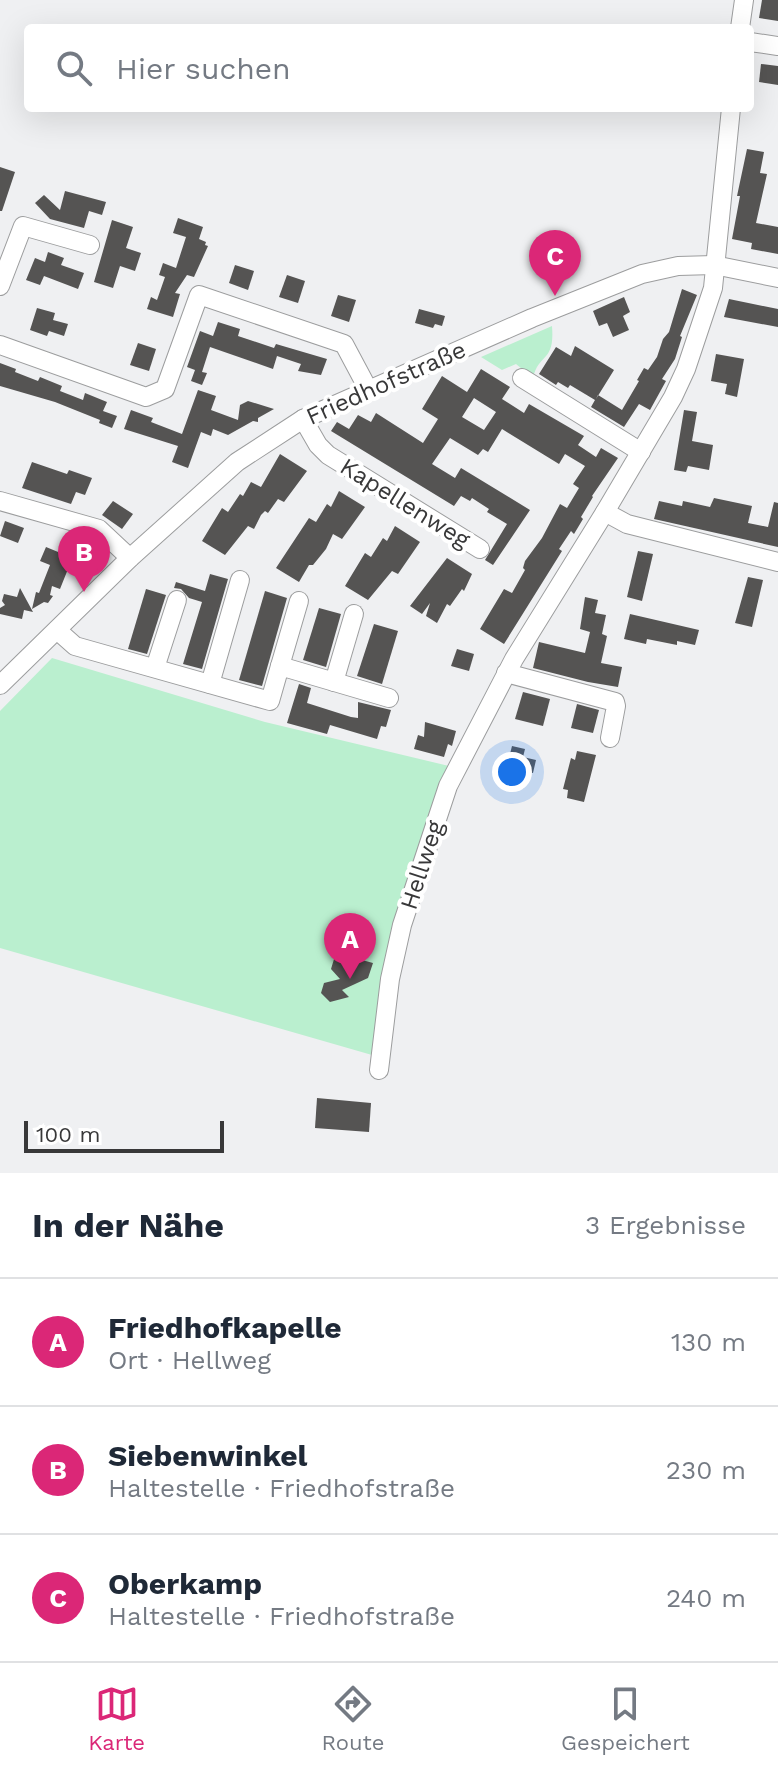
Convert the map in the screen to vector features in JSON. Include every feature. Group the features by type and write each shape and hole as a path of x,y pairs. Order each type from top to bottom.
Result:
{"street":[{"path":"741,24 744,0"},
{"path":"754,43 778,46"},
{"name":"Hellweg","path":"379,1070 390,979 402,925 448,786 506,673 641,452 686,369 713,288 731,112"},
{"path":"0,286 23,226 90,245"},
{"name":"Friedhofstraße","path":"3,680 130,558 237,462 303,419 642,274 678,266 714,265 778,278"},
{"path":"0,345 146,397 165,389 199,295 344,344 368,389"},
{"path":"522,378 641,452"},
{"name":"Kapellenweg","path":"303,419 318,445 328,455 480,549"},
{"path":"0,501 99,529 130,558"},
{"path":"605,512 627,524 778,562"},
{"path":"210,684 240,580"},
{"path":"155,668 177,600"},
{"path":"57,630 75,646 270,701 299,601"},
{"path":"334,682 354,614"},
{"path":"280,666 389,698"},
{"path":"506,673 615,702 610,738"}],"green space":[{"path":"552,326 549,352 533,378 516,364 502,370 481,357"},
{"path":"52,658 265,722 449,766 418,847 391,939 372,1055 0,948 0,711"}],"building":[{"path":"762,0 778,0 778,21 759,18"},
{"path":"761,64 778,66 778,85 759,82"},
{"path":"747,149 764,152 760,173 767,174 756,223 778,227 778,254 751,249 752,243 732,239"},
{"path":"0,167 15,172 2,211 0,211"},
{"path":"65,191 106,202 102,215 89,211 84,228 50,219 35,203 44,195 60,210"},
{"path":"178,218 203,227 199,239 208,246 194,277 187,275 175,293 180,294 173,317 147,309 151,297 157,300 165,277 159,275 163,263 176,268 186,237 173,233"},
{"path":"112,220 133,227 126,248 141,253 135,271 120,266 113,288 94,282"},
{"path":"48,252 64,258 61,265 84,273 78,289 44,276 40,285 26,280 35,258 45,262"},
{"path":"235,265 254,271 248,290 229,283"},
{"path":"287,275 305,281 298,303 279,297"},
{"path":"682,289 697,295 680,336 675,359 662,379 666,381 650,410 639,404 624,427 591,407 595,400 570,385 568,388 558,382 556,385 539,374 556,347 571,356 575,346 614,370 598,395 622,410 644,368 648,370 657,357 669,332"},
{"path":"338,295 356,300 349,322 331,316"},
{"path":"624,297 630,312 623,316 629,330 613,337 607,323 599,326 593,311"},
{"path":"729,299 778,309 778,327 724,317"},
{"path":"37,308 55,313 53,320 68,324 64,336 49,331 47,336 30,330"},
{"path":"419,309 445,316 442,326 435,324 433,328 415,323"},
{"path":"218,322 240,329 238,336 274,348 276,344 327,359 321,375 298,371 301,364 277,356 273,369 210,347 202,372 207,373 202,385 191,381 195,370 187,367 200,331 213,336"},
{"path":"138,343 156,349 149,371 130,365"},
{"path":"716,354 744,359 737,397 725,394 727,384 711,381"},
{"path":"0,363 38,381 40,377 62,386 60,391 83,400 85,393 107,402 103,411 117,416 112,428 55,402 0,386"},
{"path":"481,369 510,387 502,399 524,413 529,404 584,436 578,445 596,457 601,448 618,458 592,496 574,534 571,531 559,549 562,551 504,644 480,629 504,589 512,593 525,570 525,561 542,538 560,504 567,508 579,488 573,484 585,466 565,454 559,464 502,429 488,452 483,449 478,455 450,438 432,464 455,478 461,468 530,510 493,565 485,560 507,524 487,512 489,509 472,498 470,501 461,496 454,506 331,431 337,422 349,429 358,415 371,422 376,413 423,443 438,419 422,409 442,376 467,392","holes":["474,398 496,412 484,430 462,417"]},
{"path":"198,390 216,396 211,410 238,420 240,405 248,401 274,409 258,418 258,422 253,421 228,435 213,429 211,436 201,432 188,468 172,462 178,446 124,429 131,410 182,434"},
{"path":"684,410 697,412 692,441 713,445 709,470 688,466 686,472 674,470"},
{"path":"280,454 307,471 284,502 278,499 268,513 265,511 261,515 254,529 248,526 225,555 202,541 222,508 228,512 251,482 261,487"},
{"path":"32,462 67,474 69,470 92,478 85,495 76,492 71,504 22,488"},
{"path":"339,491 365,507 342,539 333,534 326,549 313,565 309,565 299,582 276,568 309,518 316,522 327,504 331,507"},
{"path":"714,498 752,506 748,523 768,527 774,502 778,503 778,547 654,519 659,501 682,506 683,501 710,507"},
{"path":"113,501 133,514 122,529 102,515"},
{"path":"5,521 24,528 18,543 0,536"},
{"path":"395,526 420,542 398,574 392,571 368,600 345,586 365,553 371,557 383,538 387,541"},
{"path":"69,538 92,547 85,564 72,559 60,589 52,586 50,595 53,596 48,603 32,609 36,592 39,593 50,565 40,561 46,547 63,554"},
{"path":"638,551 653,554 642,601 627,597"},
{"path":"447,558 472,574 464,591 462,589 450,606 447,604 437,623 426,616 430,603 422,614 410,606"},
{"path":"210,574 228,579 202,669 183,664 202,602 174,588 176,582 205,591"},
{"path":"748,577 763,580 752,627 735,623"},
{"path":"20,588 33,612 24,610 22,619 0,614 0,608 5,605 2,601 4,594 17,597"},
{"path":"146,589 166,595 147,654 128,649"},
{"path":"265,591 287,598 262,686 239,680"},
{"path":"585,597 598,600 595,613 606,615 602,634 607,636 601,663 622,667 618,687 533,668 539,642 585,653 590,632 580,629"},
{"path":"319,608 341,614 326,667 303,660"},
{"path":"630,614 699,630 695,645 647,639 646,644 624,639"},
{"path":"374,624 398,631 382,684 357,676"},
{"path":"457,649 474,654 469,671 451,666"},
{"path":"299,684 311,688 307,703 351,717 358,718 358,702 391,710 386,727 381,726 377,739 330,725 327,734 287,723"},
{"path":"523,692 550,699 543,726 515,719"},
{"path":"577,704 599,710 593,733 571,728"},
{"path":"425,722 456,731 452,746 448,744 444,757 414,749 418,735 424,737"},
{"path":"512,746 525,749 523,757 536,760 533,773 527,772 523,789 504,784 508,767 503,766 506,753 510,754"},
{"path":"577,751 596,755 584,802 567,798 568,790 563,789 571,758 575,760"},
{"path":"338,946 351,957 373,963 368,978 342,990 349,997 330,1002 321,993 324,983 340,979 331,969"},
{"path":"317,1098 371,1103 369,1132 315,1128"}],"place":[{"name":"Oberkamp","path":"555,296"},
{"name":"Siebenwinkel","path":"84,592"},
{"name":"Friedhofkapelle","path":"350,979"}]}
